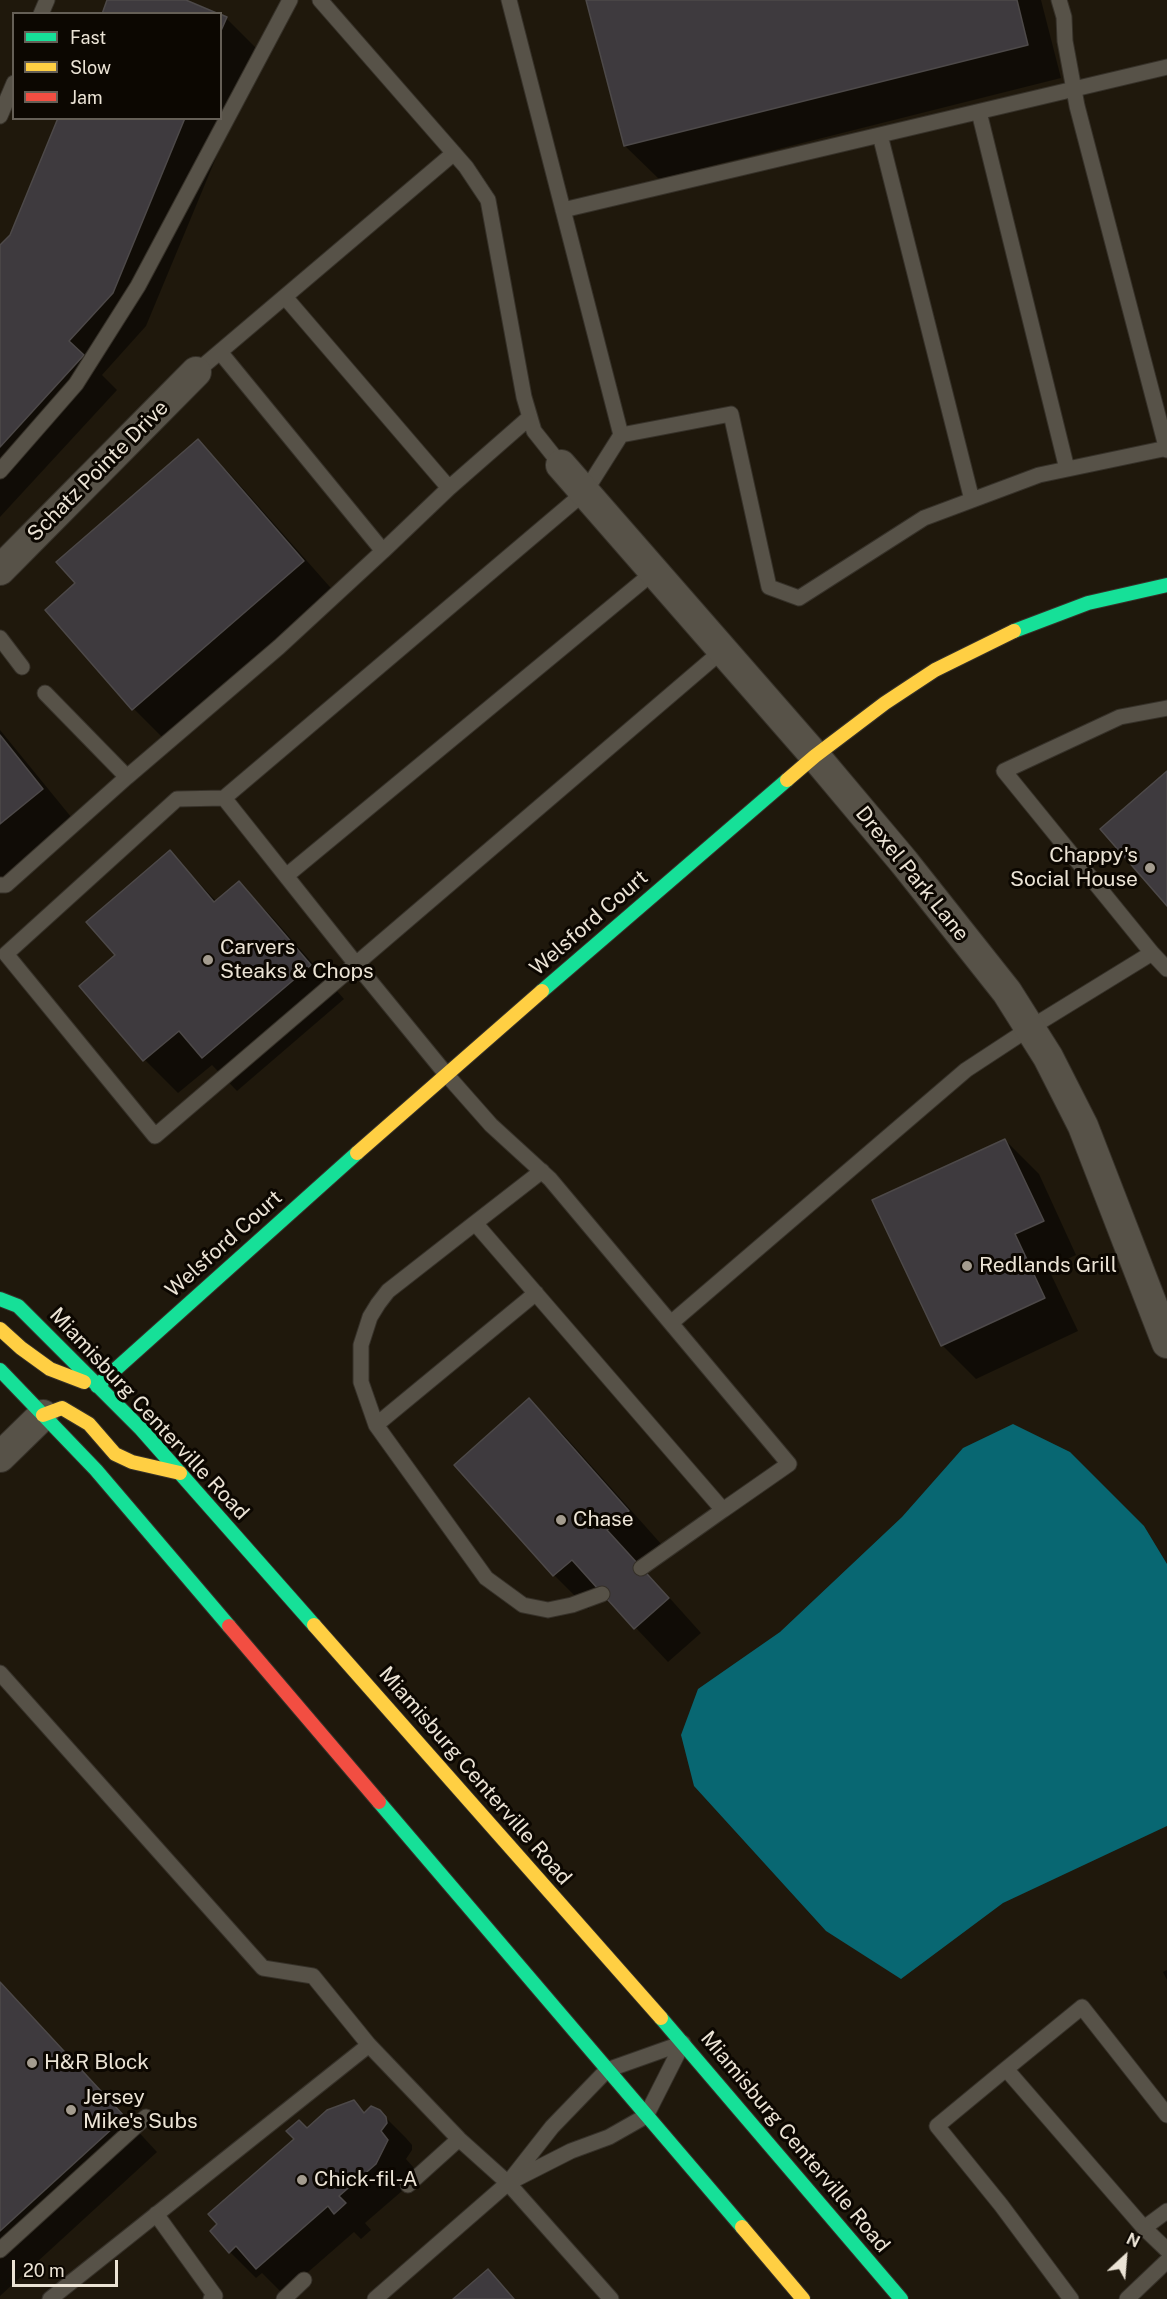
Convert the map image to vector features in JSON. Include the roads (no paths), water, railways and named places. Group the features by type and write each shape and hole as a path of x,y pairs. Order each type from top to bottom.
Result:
{"main road":[{"name":"Welsford Court","path":"97,1386 446,1074 815,756 885,703 935,670 1021,627 1088,603 1167,585"},
{"name":"Miamisburg Centerville Road","path":"0,1299 18,1306 141,1429 683,2043 901,2299"},
{"path":"0,1329 50,1369 97,1386"},
{"path":"0,1370 96,1470 803,2299"},
{"path":"43,1415 62,1408 89,1424 115,1454 132,1462 180,1473"}],"street":[{"name":"Schatz Pointe Drive","path":"0,570 196,372"},
{"name":"Drexel Park Lane","path":"561,465 815,756 904,862 1007,992 1048,1057 1083,1126 1167,1344"},
{"path":"0,1457 43,1415"}],"lane":[{"path":"0,471 76,384 138,286 290,0"},
{"path":"320,0 454,153 488,200 524,397 534,431 561,465"},
{"path":"508,0 621,435 585,492 224,798 177,799 6,954 155,1136 723,650"},
{"path":"621,435 731,414 769,587 799,598 924,518 1040,475 1167,449 1074,90 1065,41 1064,17 1059,0"},
{"path":"563,210 1167,67"},
{"path":"0,116 12,87"},
{"path":"979,112 1067,469"},
{"path":"880,135 972,500"},
{"path":"196,372 454,153"},
{"path":"285,297 449,488"},
{"path":"220,352 383,551"},
{"path":"0,885 6,885 127,777 279,647 449,488 530,417"},
{"path":"286,876 655,571"},
{"path":"0,638 22,668"},
{"path":"45,693 127,777"},
{"path":"1167,708 1120,717 1004,771 1167,969"},
{"path":"224,798 446,1074 491,1125 550,1179 789,1464 641,1568"},
{"path":"671,1323 966,1070 1152,953"},
{"path":"542,1171 388,1291 370,1317 361,1346 360,1382 376,1425 486,1578 524,1605 548,1610 572,1605 602,1594"},
{"path":"475,1223 723,1510"},
{"path":"376,1425 536,1293"},
{"path":"0,1673 263,1968 313,1976 369,2044 459,2139 508,2183 611,2299"},
{"path":"1071,2299 1001,2205 937,2126 1082,2007 1167,2115"},
{"path":"375,2299 508,2183 552,2127 607,2070 683,2043"},
{"path":"508,2183 571,2151 609,2138 646,2116 683,2043"},
{"path":"50,2299 369,2044"},
{"path":"1006,2070 1144,2228 1167,2250"},
{"path":"0,2250 146,2117"},
{"path":"408,2185 459,2139"},
{"path":"1144,2228 1167,2211"},
{"path":"156,2214 215,2296 211,2299"},
{"path":"1127,2299 1167,2261"},
{"path":"284,2299 304,2280"}],"water":[{"path":"1013,1424 1070,1452 1144,1526 1167,1564 1167,1826 1003,1903 901,1979 826,1931 694,1786 681,1735 698,1689 780,1632 902,1517 963,1448"}],"place":[{"name":"Chappy's Social House","path":"1150,868"},
{"name":"Carvers Steaks & Chops","path":"208,960"},
{"name":"Redlands Grill","path":"967,1266"},
{"name":"Chase","path":"561,1520"},
{"name":"H&R Block","path":"32,2063"},
{"name":"Jersey Mike's Subs","path":"71,2110"},
{"name":"Chick-fil-A","path":"302,2180"}]}
